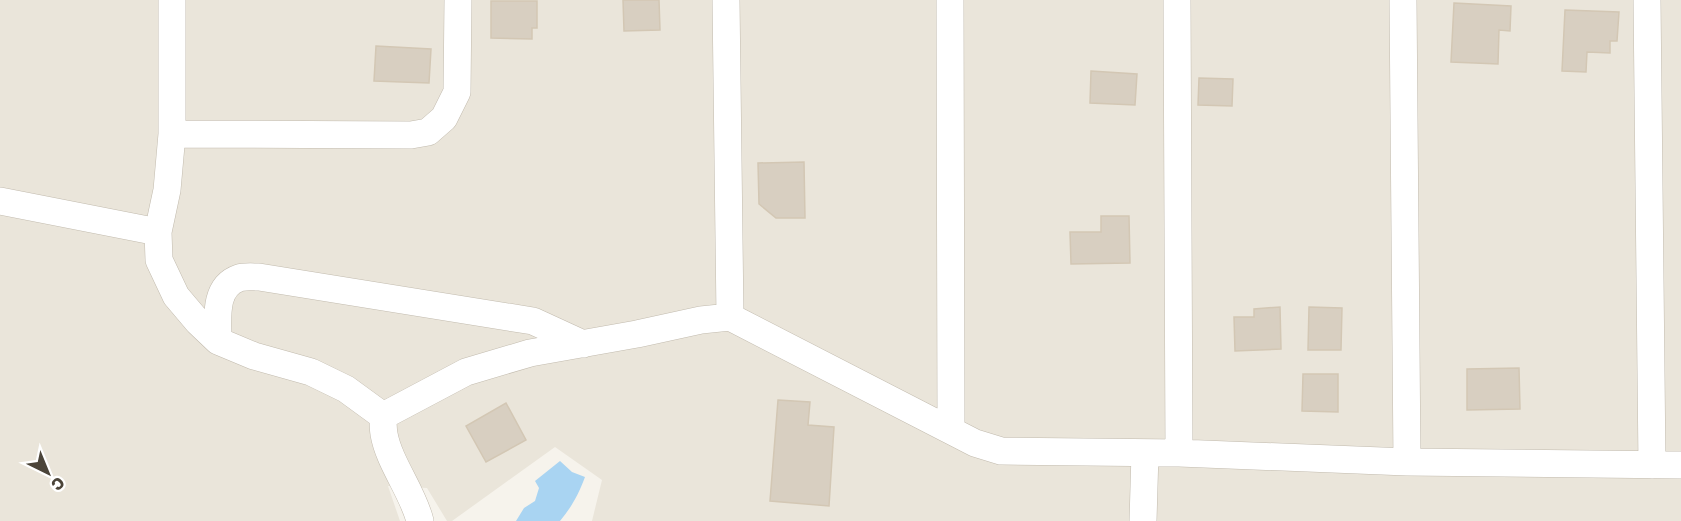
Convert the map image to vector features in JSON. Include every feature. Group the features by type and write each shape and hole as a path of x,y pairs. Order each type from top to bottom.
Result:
{"street":[{"path":"172,0 172,134 167,190 158,232 159,260 176,296 218,341 254,356 311,372 346,389 383,416"},
{"path":"172,134 411,135 428,132 444,118 457,92 458,0"},
{"path":"726,0 730,317"},
{"path":"950,0 951,429"},
{"path":"1177,0 1179,453"},
{"path":"1403,0 1407,462"},
{"path":"1647,0 1652,465"},
{"path":"0,201 158,232"},
{"path":"218,341 218,300 229,284 240,278 259,277 533,321 583,344"},
{"path":"383,416 466,372 530,353 701,320 730,317 975,443 1001,452 1179,453 1407,462 1681,465"},
{"path":"383,416 384,436 417,509 420,521"},
{"path":"1143,521 1145,453"}],"shaded area":[{"path":"0,0 1681,0 1681,521 592,521 602,480 555,447 452,521 447,521 427,488 388,486 400,521 0,521"}],"water":[{"path":"560,461 572,472 585,477 575,500 565,515 560,521 516,521 524,508 535,501 539,488 535,481"}],"building":[{"path":"623,0 659,0 660,30 624,31"},
{"path":"491,1 537,1 537,28 532,28 532,39 491,38"},
{"path":"1454,3 1511,6 1510,31 1499,30 1498,64 1451,62"},
{"path":"1565,10 1619,12 1617,41 1610,41 1610,53 1587,52 1586,72 1562,71"},
{"path":"376,46 431,49 429,83 374,81"},
{"path":"1091,71 1137,74 1135,105 1090,103"},
{"path":"1199,78 1233,79 1232,106 1198,105"},
{"path":"804,162 805,218 776,218 759,204 758,163"},
{"path":"1101,216 1129,216 1130,263 1071,264 1070,232 1101,232"},
{"path":"1280,307 1281,349 1235,351 1234,317 1254,317 1254,309"},
{"path":"1309,307 1342,308 1341,350 1308,350"},
{"path":"1519,368 1520,409 1467,410 1467,369"},
{"path":"1303,374 1338,374 1338,412 1302,411"},
{"path":"778,400 810,402 808,425 834,427 829,506 770,501"},
{"path":"506,403 526,440 486,462 466,426"}]}
